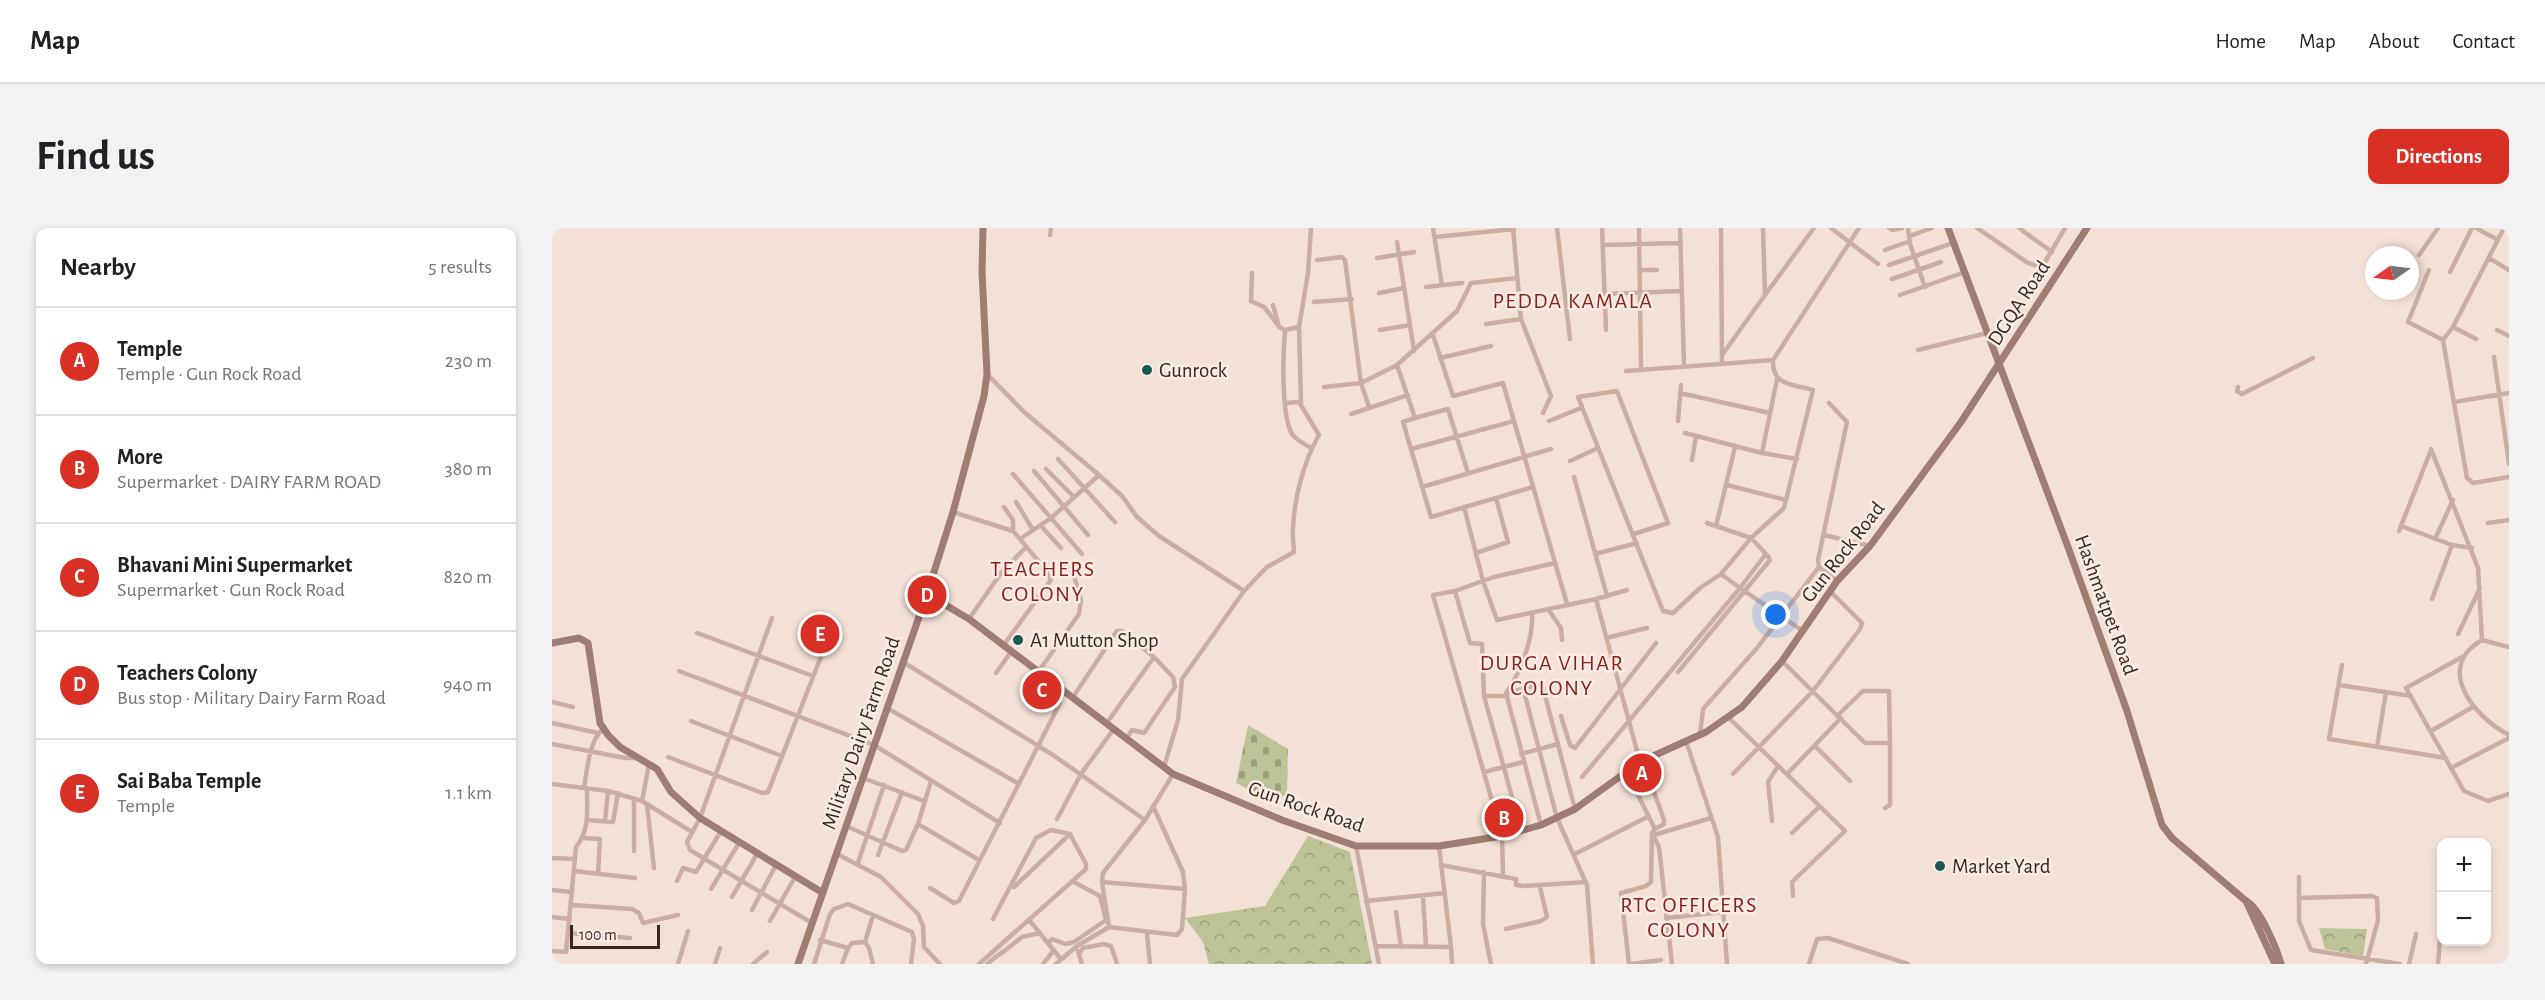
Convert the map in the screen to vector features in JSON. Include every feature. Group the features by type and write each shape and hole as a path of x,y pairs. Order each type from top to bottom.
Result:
{"main road":[{"name":"Military Dairy Farm Road","path":"798,964 927,594 953,512 984,396 987,374 982,272 984,228"},
{"name":"Hashmatpet Road","path":"1948,228 2127,711 2162,825 2172,838 2246,901 2275,964"},
{"name":"DGQA Road","path":"1999,364 2087,228"},
{"name":"Gun Rock Road","path":"927,594 969,619 1173,774 1282,820 1356,846 1439,846 1502,836 1541,825 1575,809 1641,761 1700,735 1742,707 1782,661 1837,581 1870,546 1999,364"},
{"path":"552,644 579,638 588,643 600,731 620,747 661,773 677,799 700,818 823,893"},
{"path":"2246,901 2252,904 2277,950 2281,964"}],"street":[{"path":"1050,228 1050,235"},
{"path":"1301,405 1299,327 1308,273 1311,228"},
{"path":"1433,228 1442,285"},
{"path":"1557,228 1570,339"},
{"path":"1602,228 1606,330"},
{"path":"1639,228 1641,369"},
{"path":"1680,228 1684,365"},
{"path":"1720,228 1722,362"},
{"path":"1762,228 1765,294"},
{"path":"1806,228 1806,235"},
{"path":"1722,355 1806,235 1814,228"},
{"path":"1831,228 1878,264"},
{"path":"1634,534 1668,523 1617,391 1578,397 1663,611 1673,613 1700,588 1721,574 1751,538 1784,508 1813,390 1777,380 1772,372 1773,360 1858,228"},
{"path":"1889,228 1902,228"},
{"path":"1908,228 1925,286"},
{"path":"1885,250 1932,228"},
{"path":"1977,228 2032,265 2042,264 2052,252 2065,228"},
{"path":"2019,228 2052,252"},
{"path":"2419,255 2438,228"},
{"path":"2450,272 2474,228 2498,240"},
{"path":"2504,228 2453,327 2443,340 2469,483 2509,477"},
{"path":"1435,237 1513,229 1521,320 1551,396 1543,413"},
{"path":"1397,242 1414,351"},
{"path":"1603,245 1681,243"},
{"path":"1889,265 1953,243"},
{"path":"1377,258 1414,252"},
{"path":"1317,260 1342,257 1345,260 1352,299 1361,383 1369,407"},
{"path":"2489,258 2509,270"},
{"path":"1892,279 1941,262"},
{"path":"1640,270 1657,270"},
{"path":"2429,270 2408,322 2443,340"},
{"path":"1900,295 1965,272"},
{"path":"1252,273 1251,301 1264,307 1279,327 1285,330 1299,327"},
{"path":"1323,387 1361,383 1397,365 1457,311 1472,283 1517,278"},
{"path":"1426,287 1462,283"},
{"path":"1379,293 1404,288"},
{"path":"1604,294 1682,291"},
{"path":"1314,302 1352,299"},
{"path":"1273,305 1279,327"},
{"path":"1486,324 1521,320"},
{"path":"1380,330 1410,325"},
{"path":"2453,327 2476,339"},
{"path":"1285,330 1283,381 1291,432 1300,442 1311,448"},
{"path":"2497,330 2509,336"},
{"path":"1918,350 1987,333"},
{"path":"1433,335 1453,396 1503,383 1567,604"},
{"path":"1440,358 1491,346"},
{"path":"2494,357 2507,434 2509,464"},
{"path":"2238,387 2237,391 2242,394 2313,358"},
{"path":"1626,371 1722,362 1773,360"},
{"path":"1397,365 1415,418"},
{"path":"987,374 1024,412 1122,496 1137,517 1159,536 1244,591"},
{"path":"1762,453 1777,380"},
{"path":"1678,421 1680,385"},
{"path":"1680,393 1770,413"},
{"path":"2454,402 2509,393"},
{"path":"1351,414 1408,395"},
{"path":"1164,766 1178,720 1182,679 1244,591 1267,567 1294,552 1294,512 1311,448 1319,435 1301,405 1294,401 1287,403"},
{"path":"1829,403 1847,422 1818,560 1819,567 1837,581"},
{"path":"1549,421 1581,408"},
{"path":"1468,473 1448,409 1403,422 1431,517 1533,487"},
{"path":"1411,449 1514,421"},
{"path":"1685,433 1735,447 1797,459"},
{"path":"1692,460 1696,436"},
{"path":"1716,526 1735,447"},
{"path":"1570,461 1598,448"},
{"path":"1422,487 1551,449"},
{"path":"2472,548 2452,545 2400,529 2431,449 2472,548 2480,587 2482,640"},
{"path":"1058,459 1114,522"},
{"path":"1046,469 1074,497"},
{"path":"1034,471 1088,535"},
{"path":"1013,474 1082,554"},
{"path":"1020,539 1051,518 1099,475"},
{"path":"1574,477 1607,596"},
{"path":"1726,485 1786,500"},
{"path":"1476,553 1508,542 1496,498"},
{"path":"2435,538 2452,500"},
{"path":"1016,502 1033,530"},
{"path":"1004,507 1013,520 1012,531"},
{"path":"1464,507 1483,581 1497,620 1627,590"},
{"path":"953,512 1012,531 1049,575 1050,584 1003,646"},
{"path":"2488,523 2509,520"},
{"path":"1678,672 1742,590 1766,555 1751,538 1707,523"},
{"path":"1041,526 1061,548"},
{"path":"1824,534 1870,546"},
{"path":"1595,554 1637,543"},
{"path":"2432,599 2452,545"},
{"path":"969,619 1001,573 1026,547"},
{"path":"1503,876 1502,836 1433,595 1555,563"},
{"path":"1039,671 1080,614 1081,600 1071,565"},
{"path":"1700,735 1703,709 1782,616 1819,567"},
{"path":"1721,574 1803,631"},
{"path":"2458,634 2480,587"},
{"path":"1582,777 1742,590"},
{"path":"1455,591 1470,642 1482,644 1484,696 1514,804"},
{"path":"1733,774 1813,692 1862,623 1830,591"},
{"path":"1596,599 1641,761 1664,823 1654,832 1651,882 1646,886 1621,894 1630,964 1661,960"},
{"path":"1548,609 1562,628 1562,640"},
{"path":"1532,613 1533,624 1515,681 1506,695 1541,825"},
{"path":"772,618 688,846 741,881 813,923"},
{"path":"1606,638 1647,628"},
{"path":"1072,697 1117,631 1122,631 1154,657 1173,677 1174,687 1144,733 1132,730 1126,739"},
{"path":"697,633 813,676"},
{"path":"2509,647 2482,640 2468,648 2459,676 2473,707 2490,725 2509,736"},
{"path":"1561,716 1568,738 1575,748 1619,688 1656,643"},
{"path":"668,757 765,793 769,789 824,649"},
{"path":"996,673 1011,652"},
{"path":"2464,656 2406,688 2464,791 2488,801 2509,794"},
{"path":"1106,724 1154,657"},
{"path":"1782,661 1865,743 1890,743"},
{"path":"903,662 1081,774 1145,820"},
{"path":"2342,665 2329,739 2446,758"},
{"path":"680,672 874,745 1000,823"},
{"path":"1484,696 1506,695 1542,684 1575,809"},
{"path":"2339,685 2411,696"},
{"path":"1523,688 1557,818 1586,882 1593,964"},
{"path":"1787,774 1816,747 1863,691 1889,691 1890,804 1885,808"},
{"path":"2377,747 2386,692"},
{"path":"552,702 573,707"},
{"path":"930,888 954,903 959,901 1060,703"},
{"path":"2431,731 2473,707"},
{"path":"887,708 1018,784"},
{"path":"1728,717 1845,831 1792,882 1793,896"},
{"path":"691,721 782,756"},
{"path":"552,723 600,731 592,751 586,788 587,820 584,838 576,847 566,952 552,951"},
{"path":"1057,819 1081,774 1113,730"},
{"path":"2451,768 2509,736"},
{"path":"1521,754 1568,738"},
{"path":"1686,741 1718,837 1727,964"},
{"path":"552,744 625,758 640,758"},
{"path":"1816,747 1850,781"},
{"path":"1484,772 1523,762"},
{"path":"649,764 644,803 654,868"},
{"path":"1772,821 1768,782 1778,766"},
{"path":"1626,771 1649,816 1659,847 1672,964"},
{"path":"1109,927 1102,882 1103,873 1145,820 1173,774"},
{"path":"863,778 924,801"},
{"path":"846,826 902,851 906,850 918,824 931,781"},
{"path":"552,784 618,793 644,803 693,832"},
{"path":"858,863 884,785"},
{"path":"605,821 608,791"},
{"path":"878,855 902,792"},
{"path":"587,820 613,822 618,793"},
{"path":"634,800 634,851"},
{"path":"1056,964 1060,958 1077,946 1109,927 1147,934 1181,933 1185,889 1179,859 1153,806"},
{"path":"1792,833 1819,807"},
{"path":"1575,854 1649,816"},
{"path":"1654,832 1711,818"},
{"path":"918,824 979,861"},
{"path":"993,919 1036,838 1051,830 1070,834"},
{"path":"677,881 683,868 695,873 721,831"},
{"path":"979,964 1030,921 1087,867 1070,834"},
{"path":"1014,887 1070,834"},
{"path":"584,838 600,839 598,874"},
{"path":"711,890 739,843"},
{"path":"1356,846 1379,964"},
{"path":"1439,846 1452,964"},
{"path":"732,897 758,854"},
{"path":"837,854 881,877 918,914 923,926 924,946 940,964"},
{"path":"552,858 575,859"},
{"path":"1441,865 1516,879 1516,885 1540,887 1586,882"},
{"path":"752,910 776,866"},
{"path":"574,871 635,878"},
{"path":"1484,872 1483,924 1491,964"},
{"path":"770,921 795,877"},
{"path":"2300,877 2299,921 2311,950 2366,961 2400,964"},
{"path":"1048,942 1052,939 1065,944 1074,942 1106,920 1100,896 1072,881"},
{"path":"1102,882 1185,889"},
{"path":"1506,929 1541,921 1547,917 1540,887"},
{"path":"552,890 572,892"},
{"path":"1366,901 1445,893"},
{"path":"1423,896 1426,946"},
{"path":"2299,898 2372,896 2377,898 2378,920 2366,961"},
{"path":"814,964 820,940 834,909 848,904 912,932 914,939 911,964"},
{"path":"572,905 632,909 639,913 643,923 678,915"},
{"path":"1396,912 1401,947"},
{"path":"1666,918 1722,912"},
{"path":"864,942 873,915"},
{"path":"552,917 570,919"},
{"path":"1030,921 1060,958"},
{"path":"678,964 688,931"},
{"path":"568,933 630,938"},
{"path":"987,964 1022,937 1040,933"},
{"path":"1147,934 1150,964"},
{"path":"2409,964 2416,934"},
{"path":"1809,964 1817,939 1828,938 1908,964"},
{"path":"820,940 848,948"},
{"path":"842,964 852,943 864,942"},
{"path":"864,942 869,948 873,964"},
{"path":"1079,954 1083,948 1107,944 1111,946 1117,964"},
{"path":"1077,946 1082,964"},
{"path":"1376,946 1451,947"},
{"path":"2438,964 2440,946"},
{"path":"715,964 720,948"},
{"path":"998,948 1002,953"},
{"path":"1043,964 1054,950"},
{"path":"753,964 767,952"}],"green space":[{"path":"1248,725 1288,749 1287,795 1270,800 1236,783"},
{"path":"1308,836 1350,852 1372,964 1209,964 1203,942 1185,918 1265,906"},
{"path":"2319,928 2367,929 2363,956 2325,949"}],"place":[{"name":"Gunrock","path":"1147,370"},
{"name":"Teachers Colony","path":"927,595"},
{"name":"Sai Baba Temple","path":"820,634"},
{"name":"A1 Mutton Shop","path":"1018,640"},
{"name":"Bhavani Mini Supermarket","path":"1042,690"},
{"name":"Temple","path":"1642,773"},
{"name":"More","path":"1504,818"},
{"name":"Market Yard","path":"1940,866"}],"district":[{"name":"PEDDA KAMALA","path":"1573,301"},
{"name":"TEACHERS COLONY","path":"1043,582"},
{"name":"DURGA VIHAR COLONY","path":"1552,676"},
{"name":"RTC OFFICERS COLONY","path":"1689,918"}]}
